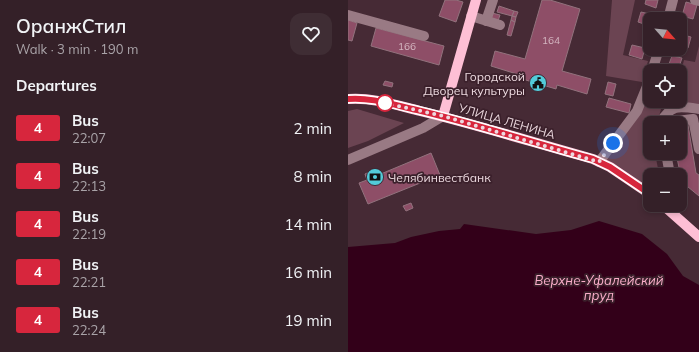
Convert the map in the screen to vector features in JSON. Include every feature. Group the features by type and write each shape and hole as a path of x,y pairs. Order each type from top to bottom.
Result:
{"main road":[{"path":"443,116 476,0"},
{"name":"УЛИЦА ЛЕНИНА","path":"348,100 361,98 443,116 599,162 630,179 643,189"},
{"path":"673,212 699,237"}],"street":[{"path":"486,21 493,0"},
{"path":"670,12 673,0"},
{"path":"348,15 424,36"},
{"path":"471,16 500,25"},
{"path":"599,162 637,111 643,96"},
{"path":"664,116 674,107 684,106 699,109"},
{"path":"348,160 423,128 443,116"},
{"path":"687,120 694,119 699,150"}],"shaded area":[{"path":"612,0 635,0 623,55 648,61 647,64 643,64 642,82 606,76"},
{"path":"699,46 699,104 687,103 687,64 683,64 684,60 695,62"},
{"path":"643,103 643,108 664,108 661,109 659,116 643,116 643,160 656,160 658,168 643,168 643,183 618,166 605,160"},
{"path":"357,109 404,123 368,141 348,148 348,111"}],"water":[{"name":"Верхне-Уфалейский пруд","path":"599,221 642,234 667,254 683,276 699,285 699,352 348,352 348,247 395,243 411,237 439,231 460,229 464,224 536,234 571,230"}],"building":[{"path":"445,0 456,0 463,2 456,22 439,16"},
{"path":"542,0 550,0 580,9 562,71 591,79 587,94 557,85 556,89 519,78 520,75 491,66 495,51 525,59"},
{"path":"646,0 658,0 656,8 645,4"},
{"path":"686,2 697,5 693,19 687,17 687,12 683,12"},
{"path":"499,6 514,11 512,16 497,12"},
{"path":"514,11 518,12 516,17 512,16"},
{"path":"641,12 643,12 643,24 638,22"},
{"path":"492,13 500,15 498,21 491,19"},
{"path":"512,16 516,17 515,22 511,20"},
{"path":"348,20 357,23 352,41 348,40"},
{"path":"511,20 515,22 511,36 507,35"},
{"path":"376,28 444,46 439,65 371,46"},
{"path":"687,36 691,37 687,48"},
{"path":"632,45 643,48 642,59 629,55"},
{"path":"672,56 682,58 680,64 669,64"},
{"path":"385,81 393,83 392,87 383,85"},
{"path":"608,82 616,84 613,96 605,94"},
{"path":"609,98 631,104 629,113 606,107"},
{"path":"687,125 696,173 699,175 699,196 687,186 687,168 679,168 677,160 687,160"},
{"path":"431,153 440,175 368,204 359,183 367,180 365,174 374,170 376,176"},
{"path":"411,203 413,208 406,211 403,206"}],"bus line":[{"name":"4","path":"348,99 361,98 384,102 443,116 593,159 610,167 643,189"}],"place":[{"name":"Городской Дворец культуры","path":"538,83"},
{"name":"Челябинвестбанк","path":"375,177"}],"route":[{"path":"385,103 384,102 443,116 599,162 613,143"}]}
